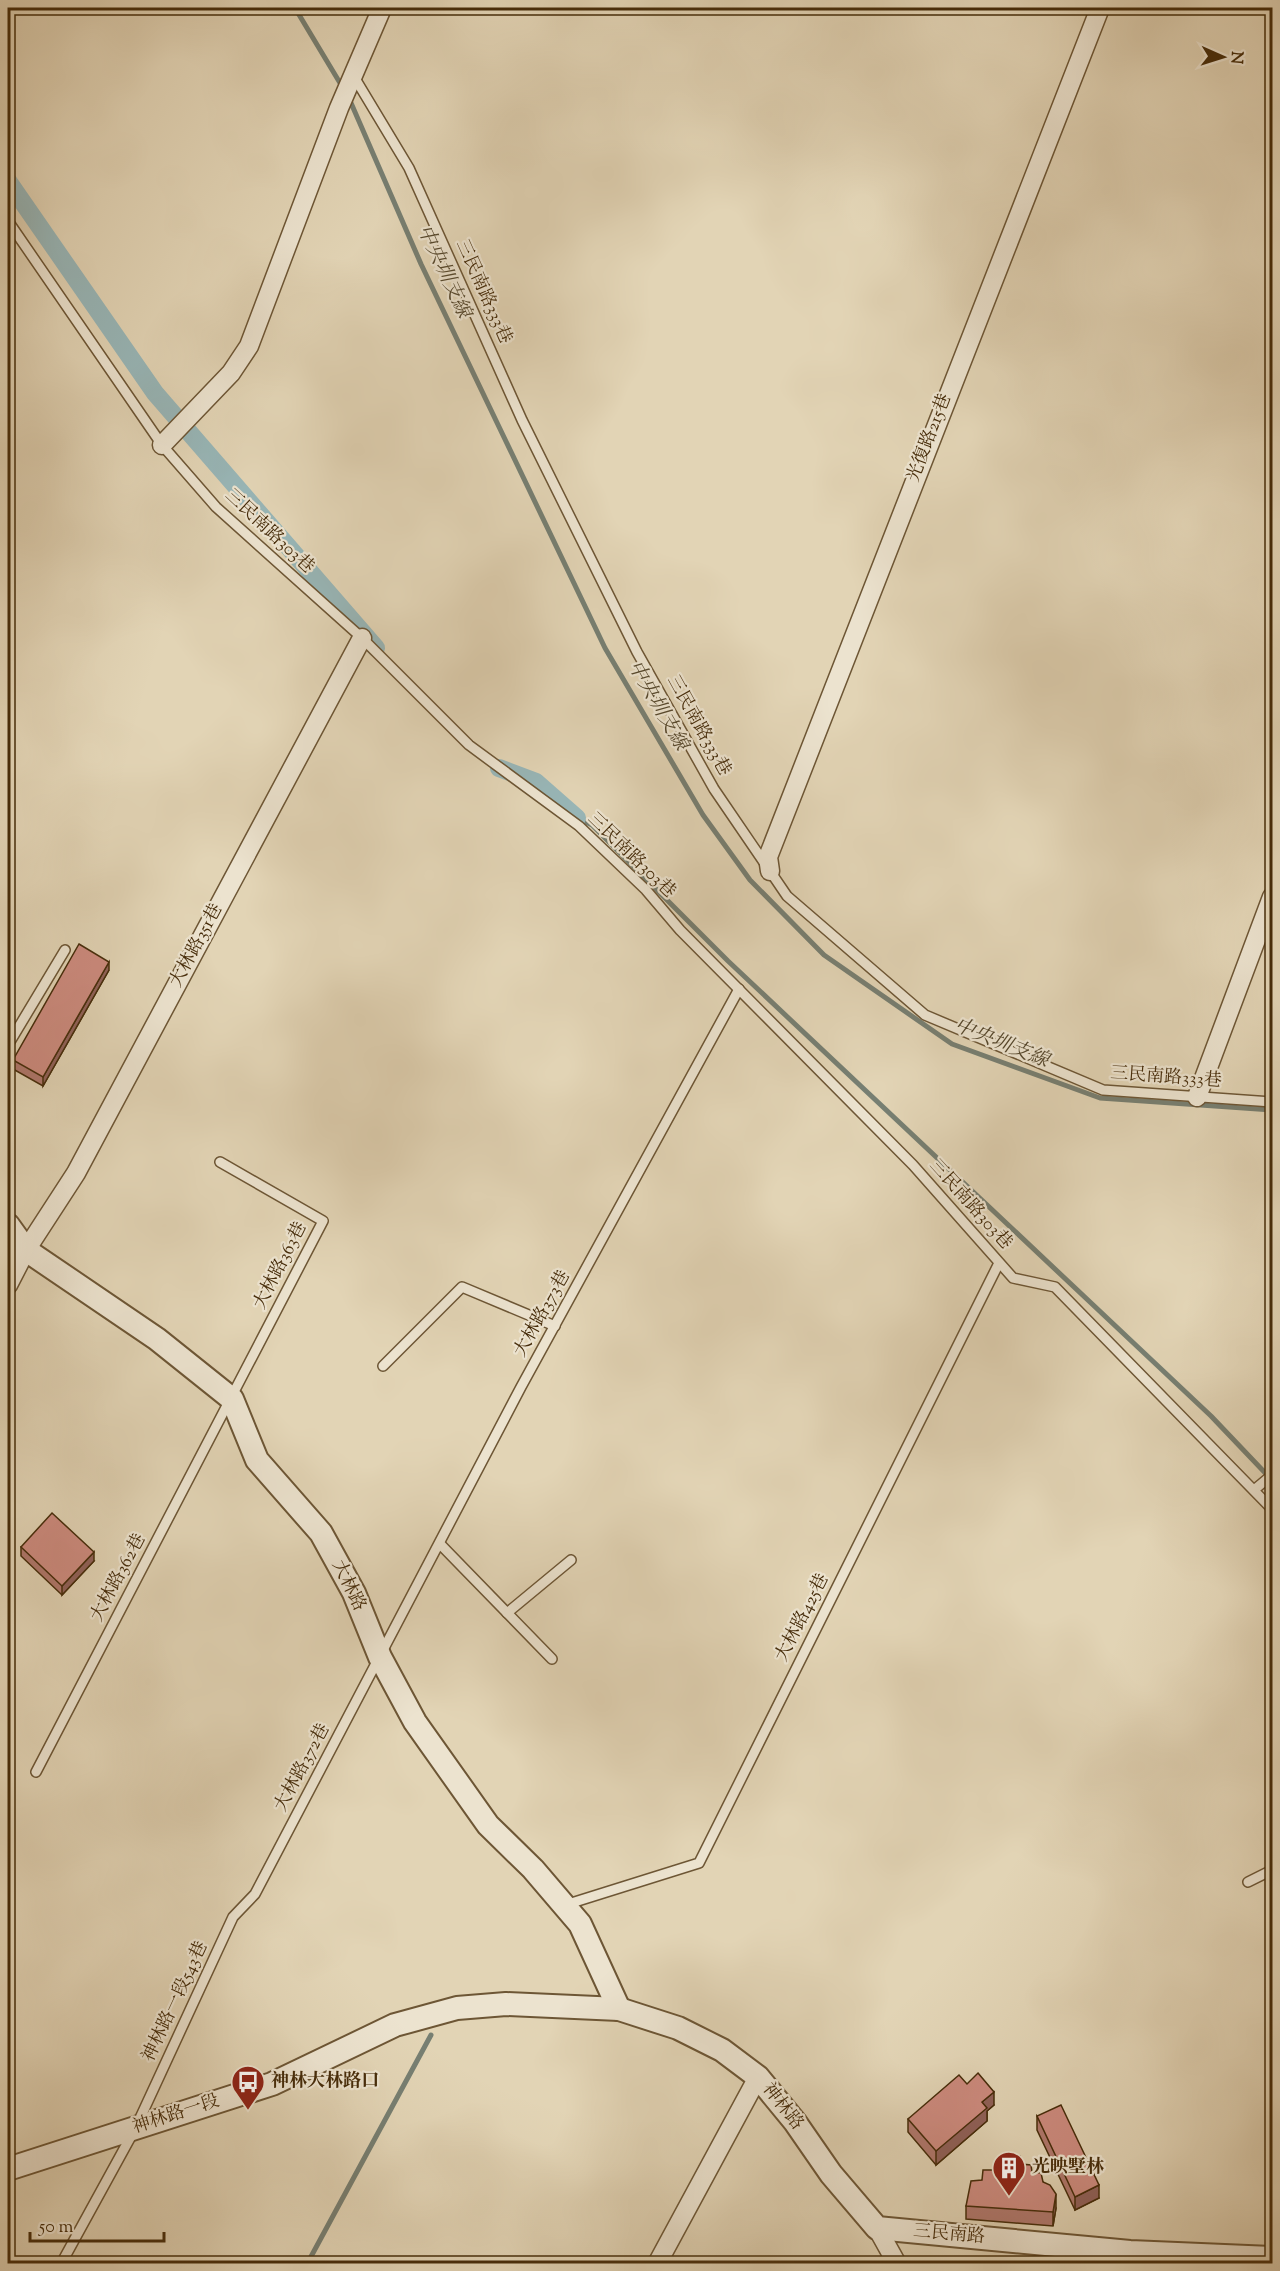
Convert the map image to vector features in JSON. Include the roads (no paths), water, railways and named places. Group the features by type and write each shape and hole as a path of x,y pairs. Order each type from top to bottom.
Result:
{"street":[{"path":"162,444 204,404 231,373 249,346 342,101 381,8"},
{"name":"光復路215巷","path":"770,871 768,857 1100,8"},
{"name":"大林路351巷","path":"8,1285 26,1250 76,1173 362,638"},
{"path":"1197,1097 1272,897"},
{"name":"大林路","path":"8,1225 26,1250 157,1339 232,1399 257,1460 321,1533 354,1593 380,1658 415,1722 488,1825 565,1905 580,1924 619,2010"},
{"name":"神林路一段","path":"8,2169 272,2084 395,2025 457,2008 506,2004 619,2010"},
{"name":"神林路","path":"619,2010 678,2028 722,2050 758,2077 831,2174 877,2228 897,2264"},
{"path":"657,2264 758,2077"},
{"name":"三民南路","path":"877,2228 1082,2255 1272,2258"}],"lane":[{"name":"三民南路333巷","path":"351,79 409,168 522,420 637,652 714,789 787,896 925,1015 1103,1090 1272,1102"},
{"name":"三民南路303巷","path":"8,221 162,444 216,507 362,638 469,745 579,826 646,890 680,930 912,1165 1013,1278 1054,1287 1272,1509"},
{"path":"8,1045 65,950"},
{"name":"大林路373巷","path":"380,1658 555,1326 739,989"},
{"name":"大林路363巷","path":"220,1162 323,1221 232,1399"},
{"name":"大林路425巷","path":"565,1905 699,1863 999,1263"},
{"path":"383,1366 462,1287 555,1326"},
{"name":"大林路362巷","path":"36,1772 232,1399"},
{"path":"1254,1490 1272,1475"},
{"path":"440,1544 552,1659"},
{"path":"507,1613 571,1560"},
{"name":"大林路372巷","path":"255,1894 380,1658"},
{"path":"1248,1882 1272,1870"},
{"name":"神林路一段543巷","path":"61,2264 135,2129 233,1917 255,1894"}],"waterway":[{"name":"中央圳支線","path":"295,8 343,88"},
{"name":"中央圳支線","path":"348,96 421,264 605,648 703,815 750,880 824,955 952,1044 1100,1098 1272,1110"},
{"path":"8,181 155,393 376,648"},
{"path":"499,768 536,782 577,818"},
{"path":"577,818 592,825 728,961 1211,1416 1271,1479"},
{"path":"307,2264 431,2035"}],"place":[{"name":"神林大林路口","path":"248,2111"},
{"name":"光映墅林","path":"1009,2197"}]}
